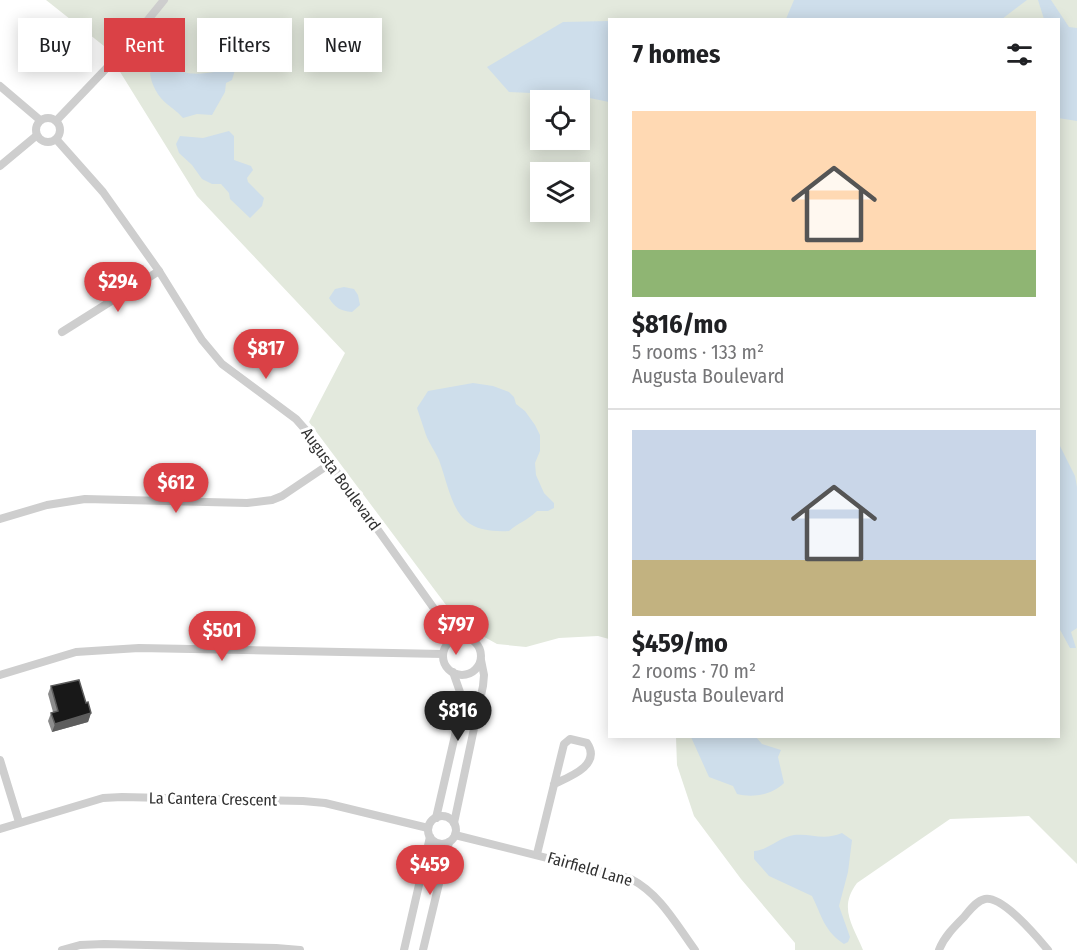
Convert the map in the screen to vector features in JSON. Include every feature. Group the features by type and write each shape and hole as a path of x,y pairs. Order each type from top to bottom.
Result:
{"street":[{"path":"56,121 121,53 164,0"},
{"path":"0,86 40,120"},
{"path":"48,118 56,121 60,130 56,139 45,142 36,136 35,129 40,120 48,118"},
{"path":"0,166 36,136"},
{"name":"Augusta Boulevard","path":"56,139 103,192 159,271 202,340 222,364 296,419 331,463 455,638"},
{"path":"62,332 159,271"},
{"path":"0,519 47,505 85,499 247,503 272,500 282,496 331,463"},
{"path":"404,950 429,833 436,818 462,705 453,672 445,665 443,654 447,644 461,636 473,639 480,649 484,675 483,686 454,823 455,835 449,842 423,950"},
{"path":"0,675 76,652 139,648 443,654"},
{"path":"453,672 467,674 473,672 481,660"},
{"path":"537,854 554,784 564,744 570,739 587,743 591,748 590,756 581,772 554,784"},
{"path":"0,760 19,822"},
{"name":"La Cantera Crescent","path":"0,829 103,798 133,797 325,803 429,833"},
{"path":"436,818 444,816 454,823"},
{"path":"429,833 436,843 449,842"},
{"name":"Fairfield Lane","path":"455,835 631,879 659,901 695,950"},
{"path":"939,950 947,935 975,905 988,899 998,901 1006,907 1048,950"},
{"path":"62,950 80,945 104,944 300,950"}],"shaded area":[{"path":"46,0 1077,0 1077,864 1029,816 950,819 857,883 851,892 849,916 863,950 795,950 795,943 741,879 694,816 677,765 676,738 1060,738 1060,18 608,18 608,639 598,636 559,638 526,647 497,644 479,634 452,613 309,422 345,353 197,196 120,72 185,72 185,18 104,18 104,46 92,36 92,18 69,18"}],"water":[{"path":"794,0 1027,0 1003,18 786,18"},
{"path":"1038,0 1051,0 1069,27 1077,28 1077,121 1060,118 1060,18 1044,18"},
{"path":"608,21 608,102 590,98 590,90 509,92 487,67 563,22"},
{"path":"234,72 232,80 226,83 225,92 212,115 197,114 183,118 158,94 150,73"},
{"path":"229,131 234,136 234,160 251,166 253,170 247,178 248,182 264,198 262,206 250,218 230,199 229,193 221,184 212,184 202,179 179,153 176,144 180,136 203,138"},
{"path":"344,287 354,289 358,295 360,305 352,312 339,308 329,298 335,289"},
{"path":"473,383 493,386 509,392 516,404 525,411 540,435 540,451 535,463 536,475 544,493 554,503 554,508 548,511 537,511 509,531 491,531 477,527 466,521 459,512 453,502 439,460 426,435 417,408 428,391"},
{"path":"1060,446 1075,476 1077,487 1077,628 1071,632 1076,648 1070,648 1060,630"},
{"path":"691,738 757,738 762,744 781,750 778,757 784,783 774,790 749,796 737,794 733,786 709,777"},
{"path":"842,833 852,840 848,872 839,906 850,937 844,944 828,928 812,896 769,876 754,859 754,851 764,849 789,836 823,837"}],"building":[{"path":"79,680 91,713 55,724 51,713 58,711 51,686"}]}
